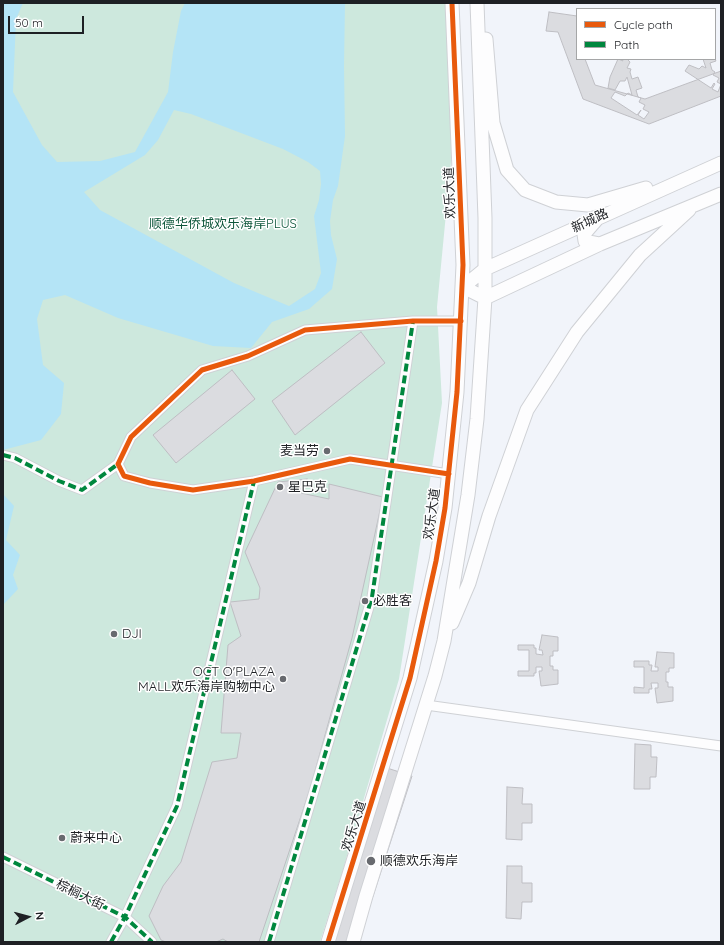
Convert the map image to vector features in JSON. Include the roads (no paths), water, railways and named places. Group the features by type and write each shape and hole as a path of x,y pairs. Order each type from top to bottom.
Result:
{"street":[{"name":"欢乐大道","path":"328,942 410,678 436,561 445,508 457,383 463,288 460,168 452,3"},
{"path":"353,942 426,705 444,641 468,495 480,385 485,298 483,166 477,3"},
{"path":"483,3 493,123 507,170 525,190 556,202 588,205 698,173"},
{"name":"新城路","path":"463,288 485,269 599,216 721,163"},
{"path":"460,168 483,166"},
{"name":"新城路","path":"485,298 518,281 600,244 721,194"},
{"path":"444,641 469,583 489,516 527,410 577,332 635,260 697,204"},
{"path":"599,216 584,234 585,241 600,244"},
{"path":"463,288 485,298"},
{"path":"269,942 372,597 390,466 413,321"},
{"path":"6,456 15,458 59,481 82,490 118,464 131,437 202,370 248,356 305,330 413,321 462,321"},
{"path":"457,383 480,385"},
{"path":"118,464 124,476 150,483 194,490 254,481 350,459 448,474"},
{"path":"111,942 125,917 177,806 254,481"},
{"path":"426,705 721,746"},
{"name":"棕榈大街","path":"3,857 125,917 152,942"}],"water":[{"path":"3,3 23,3 16,19 13,92 42,145 57,162 100,161 135,152 168,92 173,52 181,11 185,3 345,3 345,136 338,186 333,200 330,221 331,235 337,259 332,289 309,309 272,322 251,348 213,346 118,318 65,295 43,300 37,319 43,365 64,383 61,414 41,440 3,450","holes":["174,110 191,114 283,149 308,162 320,171 321,184 319,200 314,216 321,273 315,289 289,306 234,283 100,210 84,192 145,155 158,140"]},
{"path":"3,494 14,506 6,540 20,555 13,575 18,589 3,605"}],"place":[{"name":"麦当劳","path":"327,451"},
{"name":"星巴克","path":"280,487"},
{"name":"必胜客","path":"365,601"},
{"name":"DJI","path":"114,634"},
{"name":"OCT O'PLAZA MALL欢乐海岸购物中心","path":"283,679"},
{"name":"蔚来中心","path":"62,838"},
{"name":"顺德欢乐海岸","path":"371,861"}],"park label":[{"name":"顺德华侨城欢乐海岸PLUS","path":"223,224"}]}
